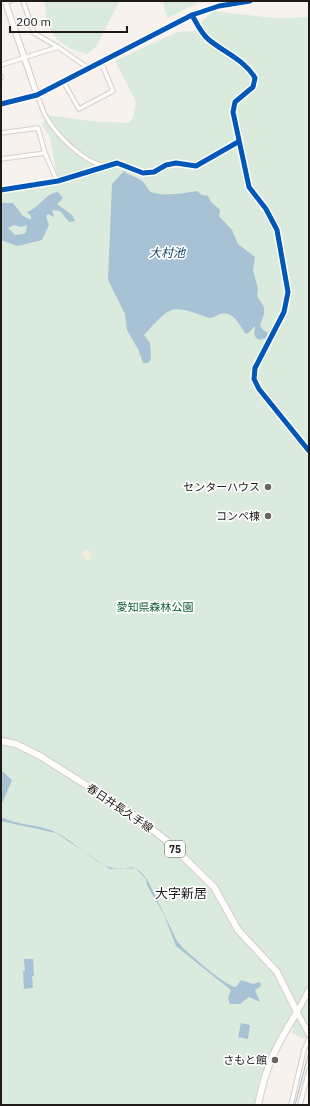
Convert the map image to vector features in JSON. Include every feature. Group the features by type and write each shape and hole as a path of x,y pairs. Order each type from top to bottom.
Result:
{"main road":[{"name":"春日井長久手線","path":"1,741 16,744 40,756 135,816 167,841 214,887 238,930 277,972 297,1012"},
{"path":"258,1105 264,1076 269,1061 297,1012"}],"street":[{"path":"5,1 24,59 45,115 69,145 94,163 106,167"},
{"path":"23,1 34,33 85,64 88,68"},
{"path":"1,104 37,95 192,15 219,6 250,1"},
{"path":"192,15 207,38 242,63 254,78 253,87 234,104 233,112 238,142 249,187 275,224 288,292 284,312 255,368 254,379 259,389 309,451"},
{"path":"1,65 24,59 58,47"},
{"path":"63,81 79,109 113,91 101,62"},
{"path":"1,133 38,128 45,153 57,181"},
{"path":"1,190 57,181 121,163 139,172 149,173 172,164 196,166 238,142"},
{"path":"1,159 45,153"},
{"path":"309,990 297,1012 309,1034"},
{"path":"291,1105 304,1050 309,1039"},
{"path":"300,1105 309,1070"}],"green space":[{"path":"45,1 119,2 96,47 87,54 68,47 61,42 50,30 47,22"},
{"path":"163,1 201,1 167,18"},
{"name":"愛知県森林公園","path":"213,11 274,18 309,17 309,1038 304,1039 291,1032 294,1029 287,1022 266,1060 258,1105 2,1105 1,192 58,182 50,137 42,125 47,115 90,121 129,123 133,118 136,102 115,61 177,32 195,31 200,23"}],"sand":[{"path":"85,550 90,551 91,558 87,560 85,555 82,557"}],"water":[{"name":"大村池","path":"124,171 141,180 151,192 161,194 180,194 197,191 202,195 208,196 211,202 220,210 219,216 232,230 238,244 255,257 253,270 258,289 257,296 264,307 264,314 260,325 262,329 268,333 266,338 260,340 257,339 254,334 255,326 247,334 245,333 238,322 227,314 209,318 179,309 172,310 160,318 144,335 150,343 151,359 148,363 143,363 139,351 127,330 125,314 108,280 112,184"},
{"path":"58,192 63,198 57,204 72,215 75,221 69,222 60,211 52,210 54,217 48,214 46,216 49,225 42,240 17,246 1,240 1,203 13,203 23,216 31,220 31,216 27,212 36,207 46,197","holes":["14,225 21,227 27,225 26,232 24,234 15,235 8,228"]},
{"path":"1,770 12,780 1,806"},
{"path":"1,817 15,822 50,830 57,833 84,852 56,833 1,821"},
{"path":"136,869 147,879 177,941 182,947 231,986 236,987 241,980 253,984 260,982 261,986 255,990 260,1002 249,997 240,1004 230,1004 228,998 231,990 176,946 164,915 147,885 146,879"},
{"path":"24,959 33,959 33,988 24,989"},
{"path":"241,1023 250,1025 248,1039 238,1037"}],"waterway":[{"path":"295,1105 309,1052"}],"cycle path":[{"path":"1,104 37,95 192,15 219,6 250,1"},
{"path":"192,15 206,37 246,66 255,78 253,87 235,102 233,112 249,187 266,209 277,230 288,292 284,312 255,368 254,379 259,389 309,451"},
{"path":"1,190 58,181 117,163 143,173 154,172 166,165 176,163 196,166 238,142"}],"place":[{"name":"センターハウス","path":"268,487"},
{"name":"コンペ棟","path":"268,516"},
{"name":"さもと館","path":"275,1060"}],"district":[{"name":"大字新居","path":"181,893"}]}
